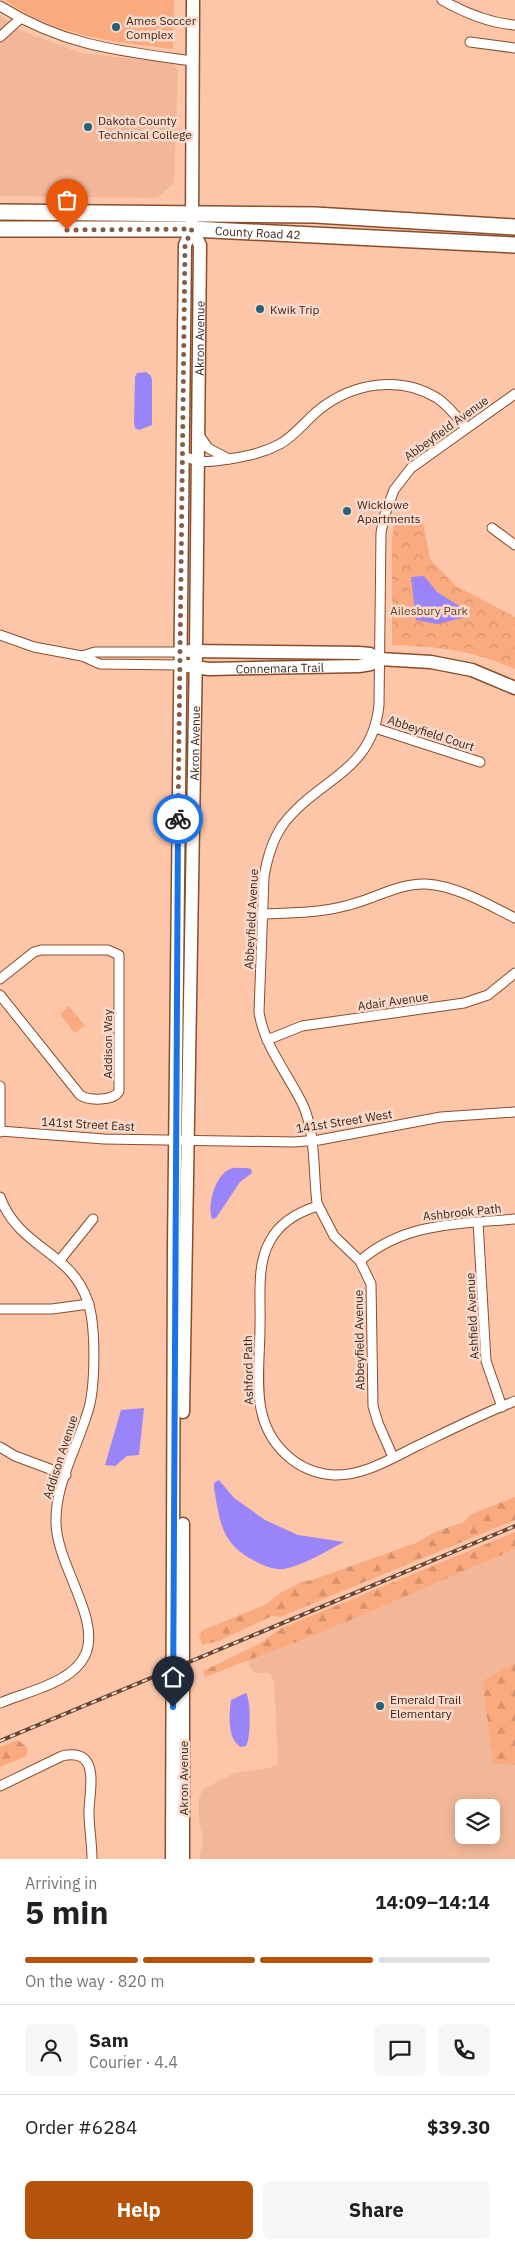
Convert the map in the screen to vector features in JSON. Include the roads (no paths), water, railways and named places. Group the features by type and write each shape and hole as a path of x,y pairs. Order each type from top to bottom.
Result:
{"highway":[{"name":"County Road 42","path":"0,212 315,216 515,227"},
{"name":"County Road 42","path":"0,229 192,229 515,245"}],"street":[{"name":"Akron Avenue","path":"183,1859 180,652 185,245 192,229 193,0"},
{"path":"442,0 465,14 489,21 515,25"},
{"path":"0,6 60,36 93,47 192,61"},
{"path":"0,37 21,18"},
{"path":"470,42 515,48"},
{"name":"Akron Avenue","path":"172,1859 181,1141 196,668 200,246 192,229"},
{"path":"182,455 198,462 215,463 254,455 273,448 289,438 335,399 359,389 376,385 400,385 426,392 450,408 466,428"},
{"name":"Abbeyfield Avenue","path":"393,1457 378,1423 374,1406 372,1290 369,1277 360,1261 334,1236 318,1206 310,1141 303,1106 267,1040 259,1012 261,914 264,877 267,859 281,828 306,800 354,764 370,741 375,728 379,705 380,549 384,517 397,484 411,468 515,394"},
{"path":"198,434 208,448 229,459"},
{"path":"492,528 515,545"},
{"path":"0,635 34,648 82,656 100,664 180,665"},
{"path":"82,656 95,652 180,652"},
{"name":"Connemara Trail","path":"180,652 370,654 379,659 431,662 472,670 515,688"},
{"name":"Connemara Trail","path":"180,665 196,668 359,666 371,664 379,659"},
{"name":"Abbeyfield Court","path":"375,728 480,762"},
{"path":"261,914 323,911 362,902 409,885 424,884 453,889 515,918"},
{"name":"Addison Way","path":"0,979 34,952 41,950 108,950 119,955 119,1090 117,1095 112,1098 84,1098 80,1095 0,995"},
{"name":"Adair Avenue","path":"267,1040 302,1026 464,1004 488,995 515,973"},
{"path":"0,1086 0,1132"},
{"name":"141st Street West","path":"181,1141 310,1141 441,1117 515,1112"},
{"name":"141st Street East","path":"0,1132 62,1137 181,1141"},
{"name":"Addison Avenue","path":"0,1197 7,1213 23,1234 60,1260 77,1280 89,1304 93,1327 92,1394 87,1416 66,1474 57,1506 58,1541 62,1558 88,1622 88,1648 79,1665 65,1678 0,1703"},
{"name":"Ashford Path","path":"318,1206 294,1216 282,1226 266,1250 261,1284 260,1395 263,1418 280,1449 295,1462 314,1471 333,1475 361,1472 515,1401"},
{"path":"60,1260 93,1219"},
{"name":"Ashbrook Path","path":"360,1261 381,1245 412,1232 435,1226 515,1219"},
{"name":"Ashfield Avenue","path":"478,1222 486,1361 502,1406"},
{"path":"0,1309 58,1309 89,1304"},
{"path":"0,1447 15,1456 66,1474"},
{"path":"0,1786 62,1756 74,1755 84,1760 91,1769 93,1777 89,1814 92,1859"}],"railway":[{"path":"0,1741 515,1526"}],"place":[{"name":"Ames Soccer Complex","path":"116,27"},
{"name":"Dakota County Technical College","path":"88,127"},
{"name":"Kwik Trip","path":"260,309"},
{"name":"Wicklowe Apartments","path":"347,511"},
{"name":"Emerald Trail Elementary","path":"380,1706"}],"park label":[{"name":"Ailesbury Park","path":"429,610"}]}
